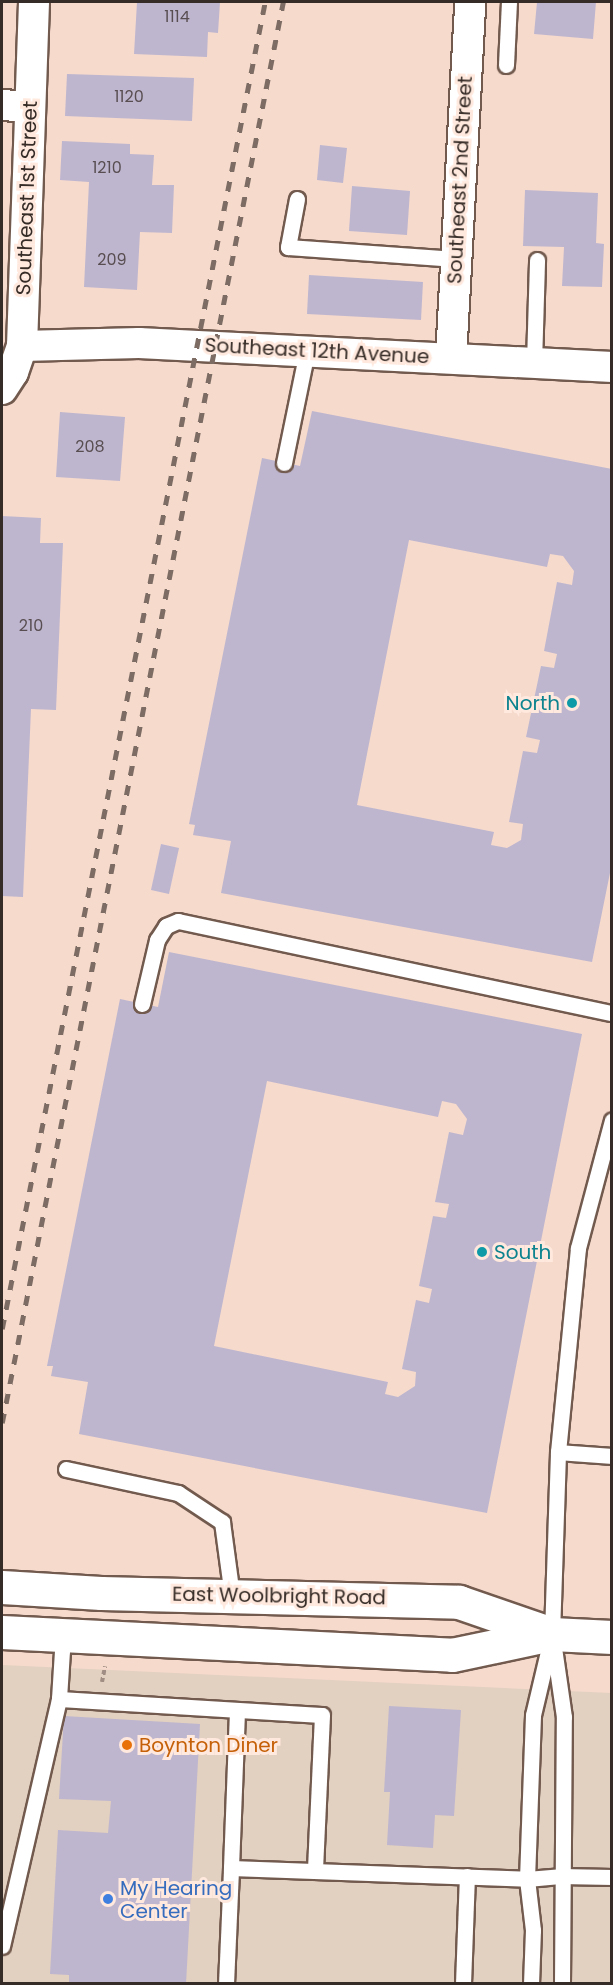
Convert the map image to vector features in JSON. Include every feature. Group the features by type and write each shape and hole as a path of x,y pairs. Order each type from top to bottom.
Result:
{"main road":[{"name":"East Woolbright Road","path":"2,1587 459,1602 552,1634"},
{"name":"East Woolbright Road","path":"2,1632 453,1655 552,1634 612,1636"}],"street":[{"name":"Southeast 1st Street","path":"2,389 13,372 22,346 16,106 34,2"},
{"name":"Southeast 2nd Street","path":"451,358 470,2"},
{"name":"Southeast 12th Avenue","path":"22,346 139,343 612,367"}],"lane":[{"path":"506,64 509,2"},
{"path":"297,199 288,247 456,259"},
{"path":"534,363 537,260"},
{"path":"284,463 307,351"},
{"path":"142,1004 157,940 166,926 178,921 611,1012 612,1025"},
{"path":"562,1983 560,1876 564,1717 552,1634 558,1452 578,1248 612,1120"},
{"path":"558,1452 612,1456"},
{"path":"66,1469 178,1493 222,1522 232,1596"},
{"path":"531,1983 533,1930 527,1879 533,1715 552,1634"},
{"path":"2,1946 59,1699 63,1635"},
{"path":"59,1699 322,1715 315,1871"},
{"path":"226,1983 237,1711"},
{"path":"231,1868 527,1879 560,1876 612,1877"},
{"path":"463,1983 467,1876"}],"path":[{"path":"101,1687 106,1662"}],"shaded area":[{"path":"2,1665 611,1693 611,1983 2,1984"}],"building":[{"path":"137,2 220,2 218,33 208,32 207,57 134,54"},
{"path":"537,2 596,2 593,39 534,34"},
{"path":"67,74 194,78 192,121 65,116"},
{"path":"62,141 130,144 130,154 154,155 152,185 174,185 172,233 140,232 137,290 84,287 89,182 60,180"},
{"path":"320,145 347,148 343,183 317,180"},
{"path":"352,186 410,191 407,235 349,231"},
{"path":"525,190 598,193 596,243 604,244 602,287 562,286 564,247 523,246"},
{"path":"309,275 423,282 421,320 307,314"},
{"path":"312,411 612,469 612,863 592,962 221,893 231,841 193,835 195,825 189,824 262,458 300,466","holes":["409,540 547,567 550,554 563,556 574,571 572,585 557,582 544,651 557,654 554,668 541,666 526,737 540,740 537,753 523,751 509,822 523,824 521,840 507,848 491,845 494,832 357,805"]},
{"path":"60,412 125,417 120,481 56,477"},
{"path":"2,516 41,518 40,543 63,543 56,710 31,709 23,897 2,896"},
{"path":"161,844 179,848 169,894 151,890"},
{"name":"South","path":"169,952 582,1034 487,1513 79,1434 88,1382 51,1376 53,1366 47,1366 120,999 158,1007","holes":["267,1081 438,1117 442,1101 456,1104 467,1119 463,1135 449,1132 435,1202 449,1204 446,1218 433,1216 419,1286 432,1289 429,1303 416,1300 402,1369 416,1372 415,1386 398,1397 385,1394 388,1382 214,1346"]},
{"path":"389,1706 461,1710 454,1816 435,1815 433,1848 387,1845 390,1792 384,1792"},
{"path":"64,1716 200,1724 186,1984 69,1984 69,1975 50,1974 58,1830 108,1833 111,1801 59,1799"}],"railway":[{"path":"2,1329 265,2"},
{"path":"2,1423 283,2"}],"place":[{"name":"North","path":"572,703"},
{"name":"South","path":"482,1252"},
{"name":"Boynton Diner","path":"127,1745"},
{"name":"My Hearing Center","path":"108,1899"}]}
